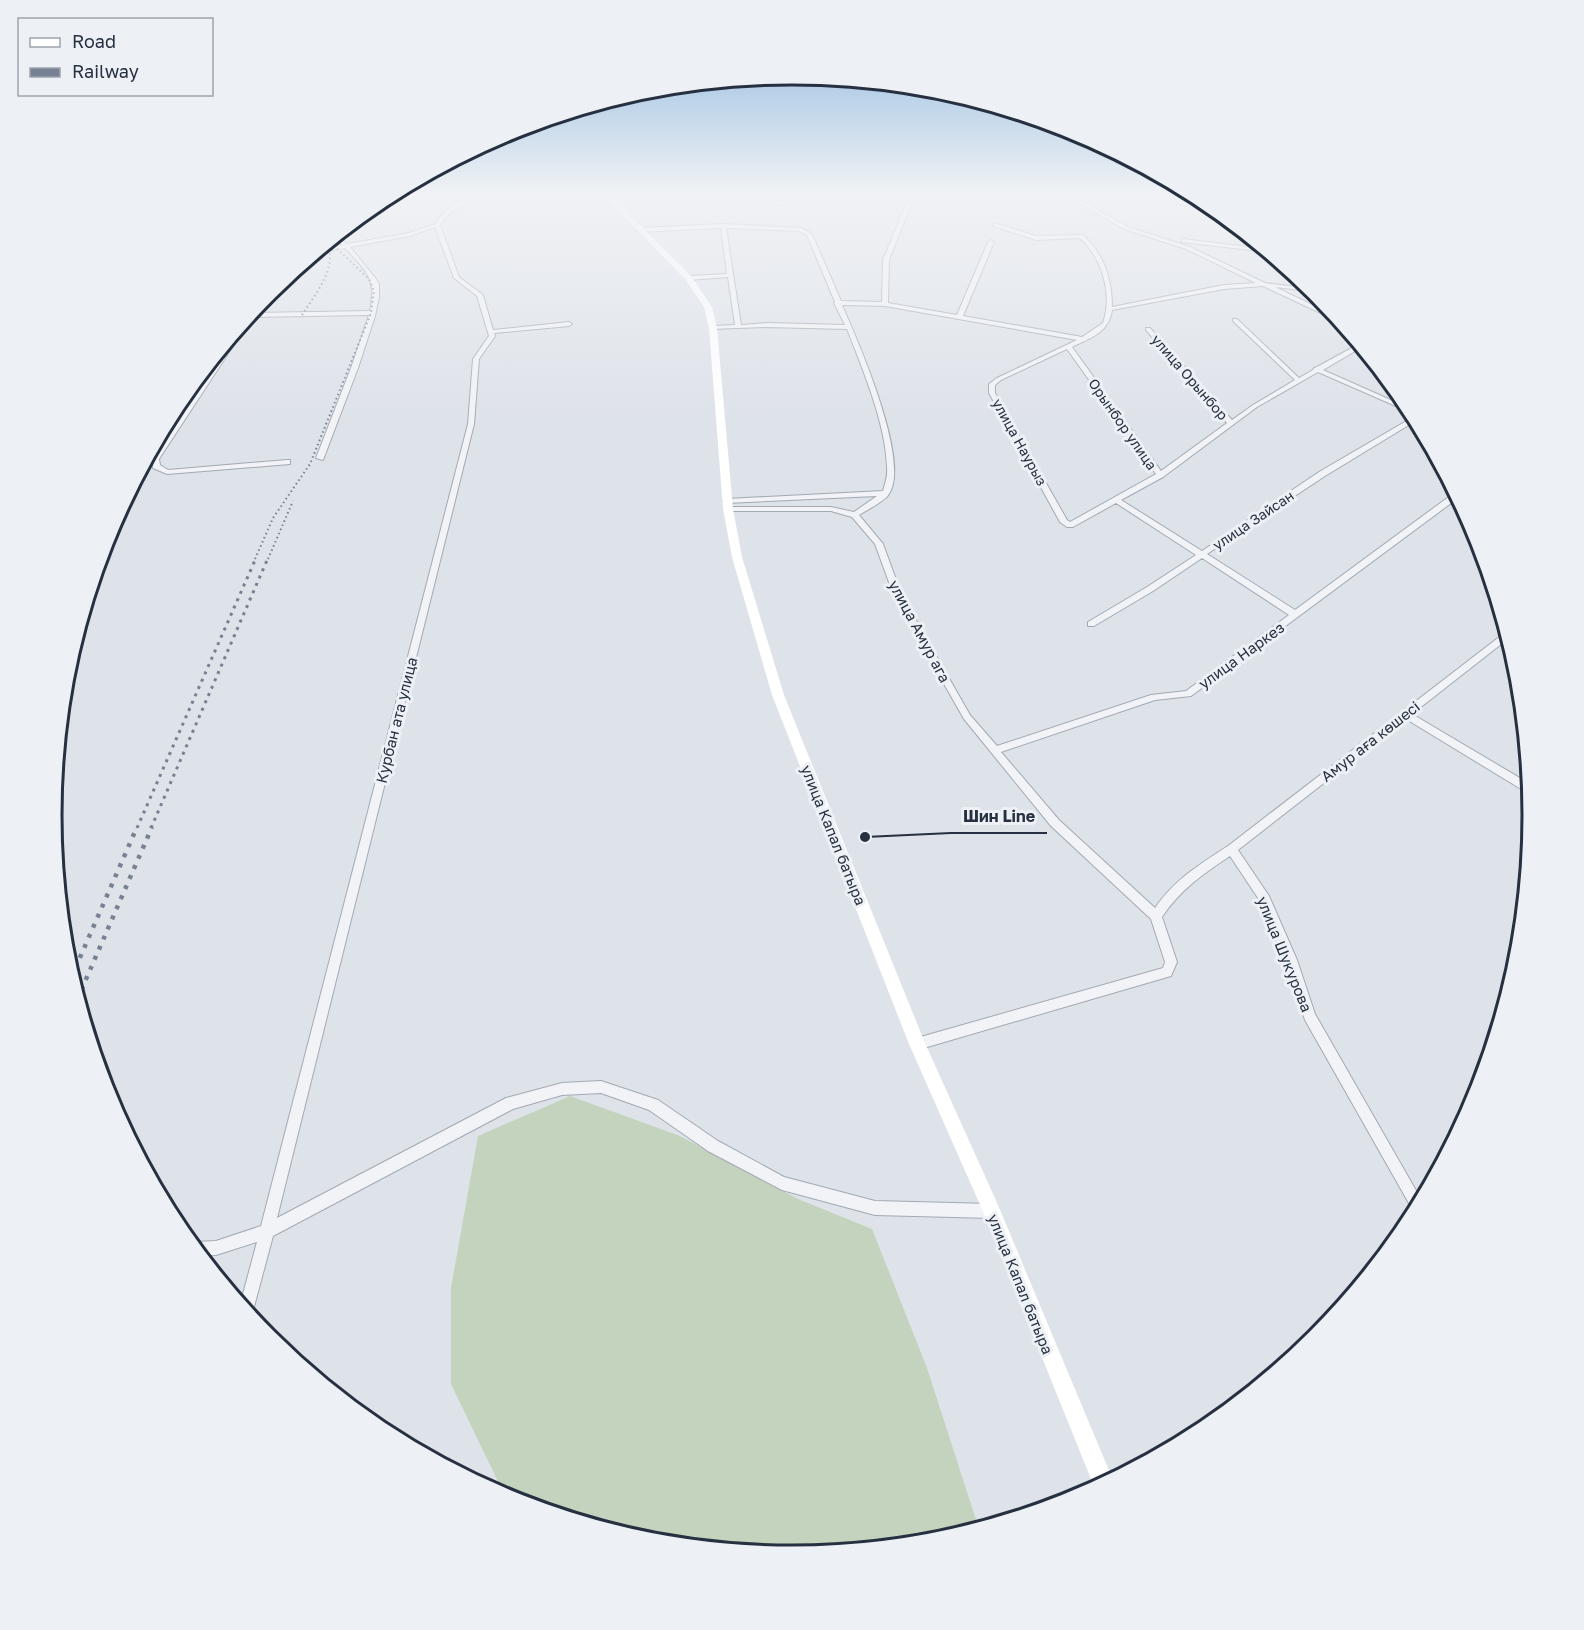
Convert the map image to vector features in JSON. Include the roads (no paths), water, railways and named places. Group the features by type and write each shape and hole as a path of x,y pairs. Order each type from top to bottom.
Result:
{"main road":[{"name":"улица Капал батыра","path":"678,268 688,278 708,307 713,328 728,505 736,557 778,695 917,1044 992,1210 1101,1477"}],"street":[{"path":"320,458 372,314 376,285 366,268"},
{"path":"454,268 458,278 480,295 490,332 568,324"},
{"path":"729,268 738,327"},
{"path":"728,505 831,509 855,515 886,493 891,468 878,407 862,359 823,268"},
{"path":"885,304 886,268"},
{"path":"958,318 980,268"},
{"path":"1103,268 1110,309 1224,287 1263,284 1299,289"},
{"path":"1230,268 1322,312"},
{"path":"688,278 730,275"},
{"path":"837,303 885,304 1083,339"},
{"name":"улица Наурыз","path":"1068,524 1064,522 992,393 992,384 1101,331 1106,325 1110,309"},
{"path":"260,315 372,314"},
{"path":"1235,320 1298,380"},
{"path":"713,328 848,327"},
{"name":"улица Орынбор","path":"1148,329 1232,424"},
{"name":"Курбан ата улица","path":"249,1303 471,424 476,359 492,336 490,332"},
{"name":"Орынбор улица","path":"1068,346 1160,475 1073,524 1068,524"},
{"name":"улица Орынбор","path":"1160,475 1255,406 1354,349"},
{"path":"217,364 155,459 156,466 167,472 287,462"},
{"path":"1316,369 1396,404"},
{"name":"улица Зайсан","path":"1091,624 1150,589 1322,474 1408,423"},
{"path":"728,505 886,493"},
{"path":"1115,500 1296,615"},
{"name":"улица Наркез","path":"994,750 1154,697 1188,694 1451,500"},
{"name":"улица Амур ага","path":"855,515 879,544 898,596 967,717 1056,823 1156,916"},
{"name":"Амур аға көшесі","path":"1232,849 1501,639"},
{"path":"1405,714 1521,784"},
{"path":"917,1044 1167,972 1171,962 1156,916 1170,894 1182,882 1232,849"},
{"name":"улица Шукурова","path":"1232,849 1263,896 1291,960 1309,1016 1413,1199"},
{"path":"204,1249 216,1248 267,1231 511,1103 562,1089 601,1088 653,1105 712,1146 782,1184 875,1208 992,1210"}],"railway":[{"path":"302,315 324,280 328,268"},
{"path":"255,559 273,518 310,464 371,313 374,291 369,279 357,268"},
{"path":"268,559 293,501"},
{"path":"137,828 256,558"},
{"path":"151,828 268,558"},
{"path":"77,964 137,827"},
{"path":"82,988 152,827"}],"place":[{"name":"Шин Line","path":"865,837"}]}
